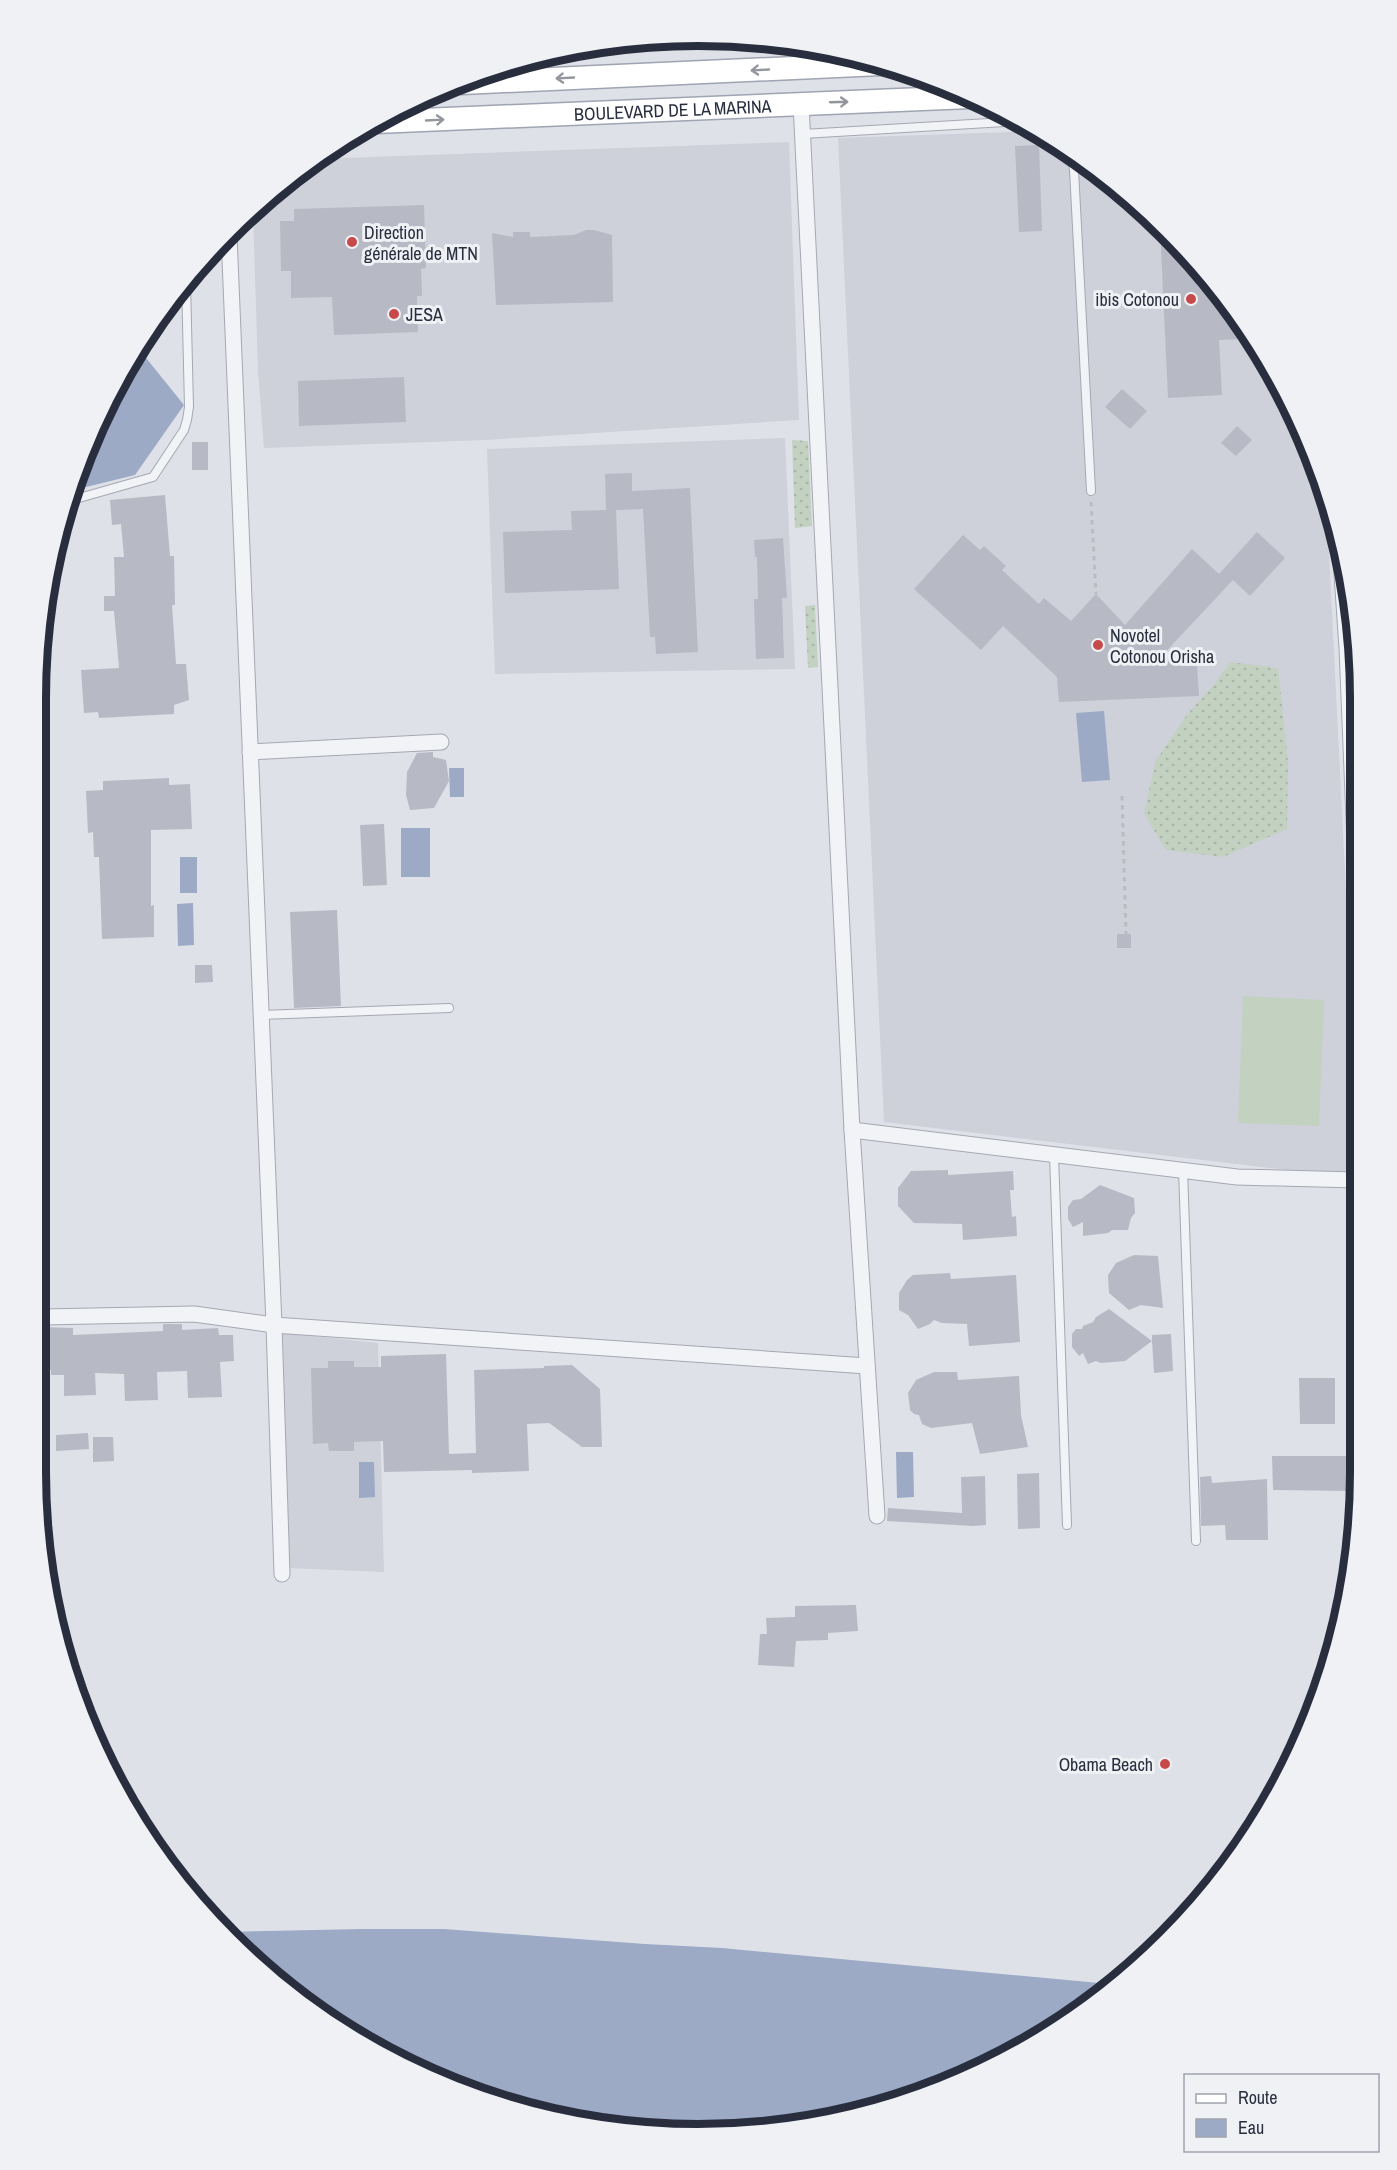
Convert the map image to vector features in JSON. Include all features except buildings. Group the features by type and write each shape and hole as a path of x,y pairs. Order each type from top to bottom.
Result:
{"main road":[{"name":"BOULEVARD DE LA MARINA","path":"487,82 852,65"},
{"name":"BOULEVARD DE LA MARINA","path":"397,121 954,99"}],"street":[{"path":"801,104 852,1130 878,1516"},
{"path":"228,246 274,1325 282,1574"},
{"path":"1344,609 1350,721"},
{"path":"250,752 441,742"},
{"path":"852,1130 1237,1177 1350,1180"},
{"path":"46,1317 194,1314 274,1325 867,1366"}],"lane":[{"path":"803,134 1002,122"},
{"path":"1073,165 1091,491"},
{"path":"78,498 153,477 184,430 189,407 186,295"},
{"path":"261,1015 450,1008"},
{"path":"1054,1155 1067,1525"},
{"path":"1184,1170 1196,1541"}],"path":[{"path":"1091,491 1096,594"},
{"path":"1122,796 1126,934"}],"shaded area":[{"path":"1020,132 1061,156 1128,208 1160,237 1189,269 1241,336 1283,410 1301,449 1328,529 1350,972 1350,1174 1345,1177 884,1122 838,138"},
{"path":"789,142 799,420 486,440 264,448 258,371 253,222 333,158"},
{"path":"785,438 795,669 495,674 487,449"},
{"path":"283,1333 378,1343 384,1572 287,1568"}],"green space":[{"path":"792,440 808,441 812,526 795,528"},
{"path":"815,605 818,667 808,668 805,606"},
{"path":"1230,662 1278,668 1288,762 1287,829 1223,857 1166,850 1144,814 1155,762 1186,716"},
{"path":"1243,996 1324,1000 1319,1126 1238,1123"}],"water":[{"path":"144,356 184,405 135,475 81,488 114,410"},
{"path":"1104,711 1110,780 1082,782 1076,713"},
{"path":"449,768 464,768 464,797 450,797"},
{"path":"401,828 430,828 430,877 401,877"},
{"path":"180,857 197,857 197,893 180,893"},
{"path":"193,903 194,945 178,946 177,904"},
{"path":"896,1452 913,1452 914,1497 897,1498"},
{"path":"359,1462 374,1462 375,1497 359,1498"},
{"path":"444,1929 722,1948 1102,1983 1061,2014 1024,2036 948,2074 908,2089 826,2111 784,2118 698,2124 656,2122 571,2111 489,2089 449,2074 372,2036 336,2014 269,1962 236,1932"}],"place":[{"name":"Direction générale de MTN","path":"352,242"},
{"name":"ibis Cotonou","path":"1191,299"},
{"name":"JESA","path":"394,314"},
{"name":"Novotel Cotonou Orisha","path":"1098,645"},
{"name":"Obama Beach","path":"1165,1764"}]}
